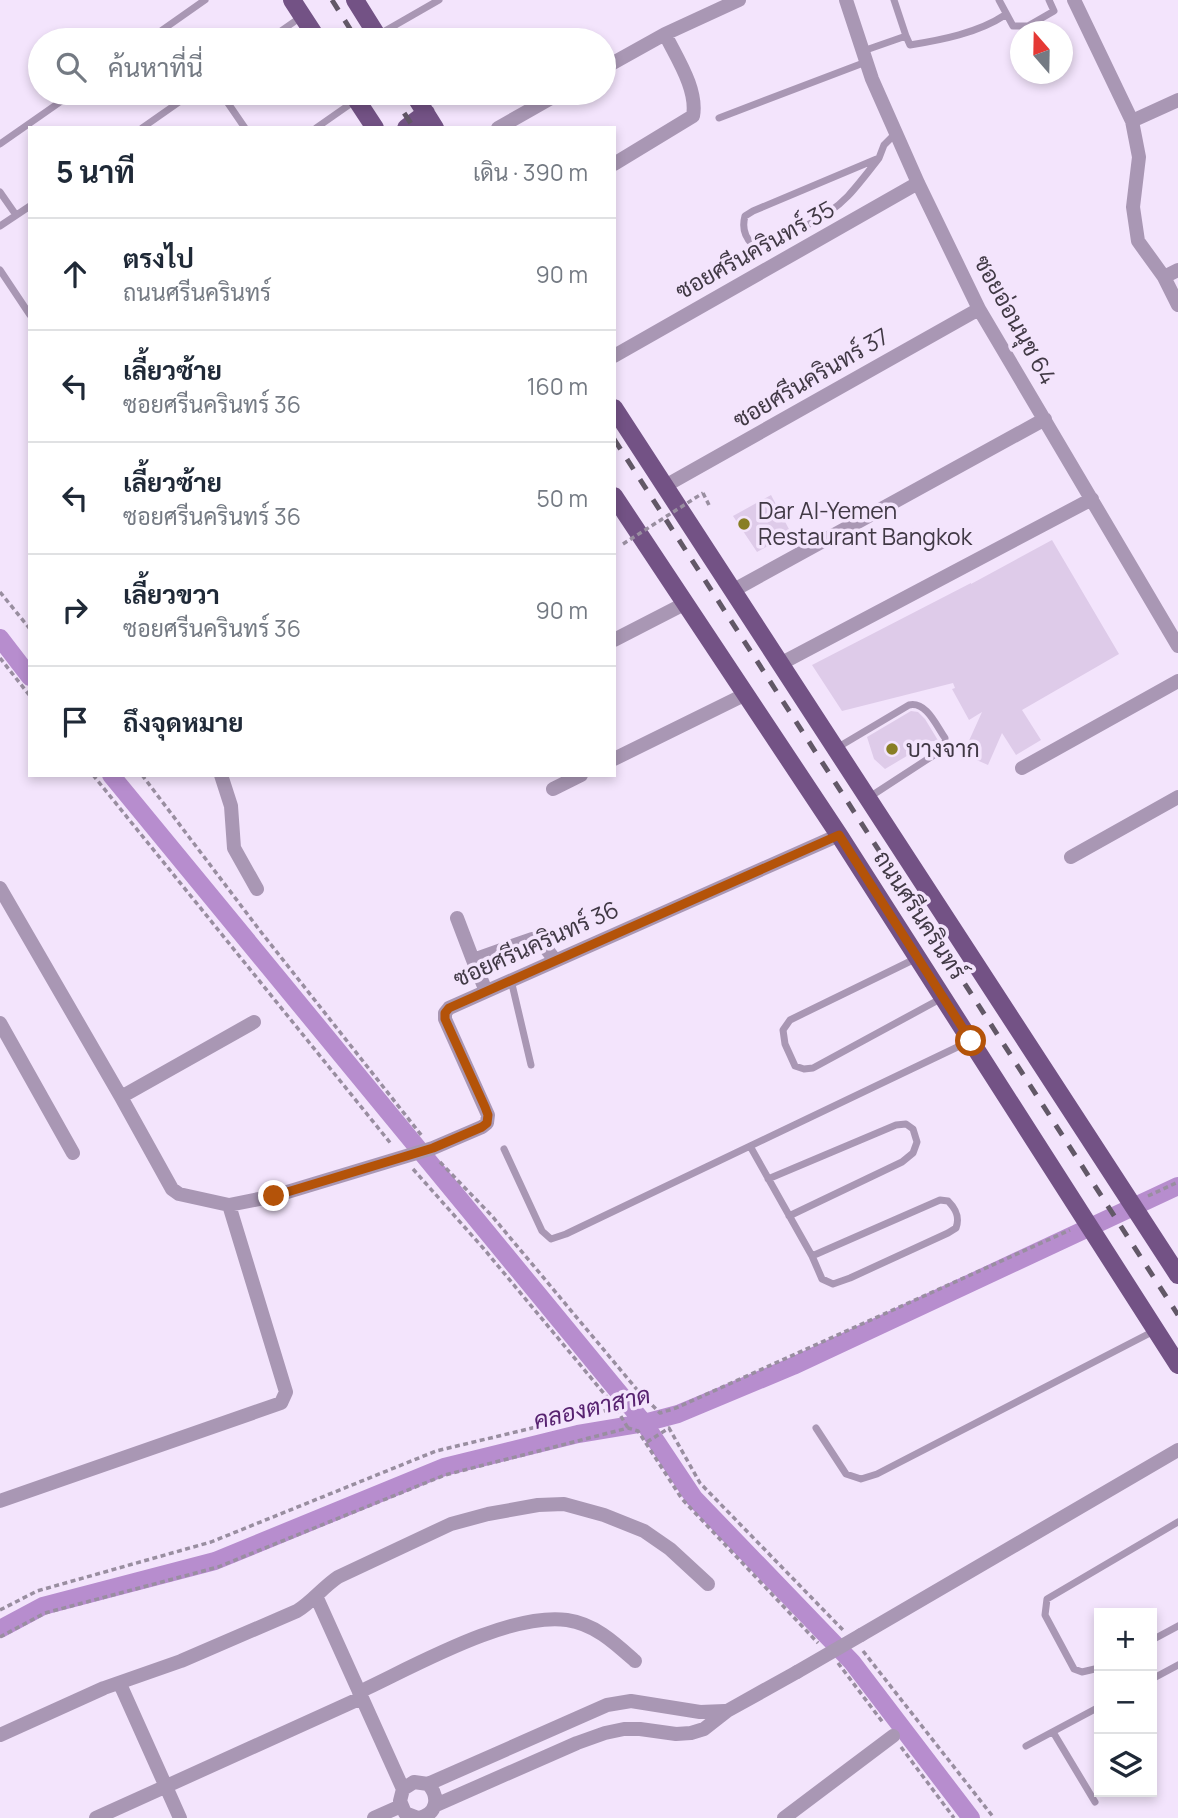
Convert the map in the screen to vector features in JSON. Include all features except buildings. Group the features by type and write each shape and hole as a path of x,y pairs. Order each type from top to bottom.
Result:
{"main road":[{"path":"292,0 310,28"},
{"path":"355,0 373,28"},
{"path":"360,105 373,126"},
{"path":"413,126 430,121 420,105"},
{"name":"ถนนศรีนครินทร์","path":"616,411 1178,1275"},
{"name":"ถนนศรีนครินทร์","path":"620,517 746,694 839,835 1178,1365"}],"street":[{"path":"616,61 665,34 739,0"},
{"name":"ซอยอ่อนนุช 64","path":"846,0 896,133 979,309 1178,646"},
{"path":"1074,0 1132,121 1139,157 1133,207 1138,241 1164,277 1178,305"},
{"path":"616,163 693,116 695,109 691,89 665,34"},
{"path":"1132,121 1178,100"},
{"path":"502,126 539,105"},
{"name":"ซอยศรีนครินทร์ 35","path":"616,355 918,183"},
{"path":"1164,277 1178,270"},
{"name":"ซอยศรีนครินทร์ 37","path":"664,486 979,309"},
{"path":"734,590 1045,419"},
{"path":"780,664 1092,499"},
{"path":"616,639 684,604"},
{"path":"1022,768 1178,681"},
{"path":"616,758 746,694"},
{"path":"222,777 231,806 234,848 257,889"},
{"path":"553,789 577,777"},
{"path":"1071,857 1178,797"},
{"name":"ซอยศรีนครินทร์ 36","path":"0,888 172,1189 179,1194 229,1205 274,1196 433,1148 482,1127 487,1123 488,1115 445,1019 449,1008 839,835"},
{"path":"457,919 485,991"},
{"path":"473,960 532,939 541,942 555,960"},
{"path":"121,1097 254,1022"},
{"path":"0,1024 74,1153"},
{"path":"0,1501 281,1403 286,1392 229,1205"},
{"path":"727,1711 700,1713 631,1701 607,1705 428,1784 414,1782 403,1789 400,1795 401,1806 405,1813 419,1818 432,1812 436,1805 605,1733 640,1729 676,1734 704,1729 727,1711 858,1638 1178,1450"},
{"path":"0,1735 93,1693 181,1661 297,1611 338,1577 451,1524 488,1514 564,1504 604,1515 644,1531 670,1549 708,1584"},
{"path":"316,1596 403,1789"},
{"path":"96,1818 461,1645 517,1624 567,1620 595,1629 635,1661"},
{"path":"120,1684 180,1818"},
{"path":"784,1818 893,1736"},
{"path":"428,1784 433,1790 436,1805"},
{"path":"374,1818 401,1806"}],"lane":[{"path":"165,28 205,0"},
{"path":"395,28 439,0"},
{"path":"894,0 910,45 971,30 1005,15"},
{"path":"999,0 1013,26 1028,26 1054,11 1049,0"},
{"path":"285,28 302,16"},
{"path":"719,118 906,36"},
{"path":"0,144 56,105"},
{"path":"154,124 177,105"},
{"path":"230,105 244,126"},
{"path":"318,126 344,105"},
{"path":"879,158 753,211 743,222 747,239 752,244 771,242 826,215 847,197 879,158 884,145 896,133"},
{"path":"0,192 16,215"},
{"path":"0,226 28,207"},
{"path":"0,270 28,311"},
{"path":"835,749 916,703 922,706 945,738 945,744 937,753 867,798"},
{"path":"917,958 790,1020 783,1030 785,1044 795,1066 813,1068 943,997"},
{"path":"511,979 531,1065"},
{"path":"503,1149 542,1231 551,1239 971,1041"},
{"path":"768,1179 896,1125 906,1124 913,1129 918,1142 913,1153 902,1162 789,1216"},
{"path":"750,1146 812,1256 822,1279 833,1284 948,1233 956,1228 959,1220 954,1206 948,1201 940,1200 812,1256"},
{"path":"816,1428 846,1474 861,1479 877,1474 1156,1331"},
{"path":"1094,1669 1082,1672 1074,1669 1045,1615 1047,1599 1178,1522"},
{"path":"1157,1637 1178,1626"},
{"path":"1157,1676 1178,1665"},
{"path":"1026,1746 1094,1710"},
{"path":"1053,1732 1095,1802"}],"path":[{"path":"623,544 703,493 709,505"},
{"path":"0,592 28,627"},
{"path":"0,658 28,693"},
{"path":"95,777 402,1157 484,1249 615,1408 628,1428"},
{"path":"144,777 261,932 433,1148 440,1163 492,1216 639,1392 660,1413 1072,1229"},
{"path":"1148,1196 1178,1182"},
{"path":"0,1610 37,1591 211,1542 436,1451 615,1408 639,1392"},
{"path":"0,1637 45,1613 218,1567 445,1475 628,1428 638,1431 647,1442 682,1499 827,1652"},
{"path":"647,1442 669,1428 700,1483 844,1632"},
{"path":"858,1638 994,1818"},
{"path":"837,1662 847,1671 954,1818"}],"waterway":[{"path":"0,638 28,674"},
{"path":"113,777 644,1423 694,1498 852,1662 971,1818"},
{"name":"คลองตาสาด","path":"0,1629 43,1606 215,1561 444,1467 578,1434 644,1423 678,1414 793,1366 1178,1186"}],"railway":[{"path":"332,0 350,28"},
{"path":"399,105 413,126"},
{"path":"616,442 1178,1315"}],"place":[{"name":"Dar Al-Yemen Restaurant Bangkok","path":"744,524"},
{"name":"บางจาก","path":"892,749"}],"route":[{"path":"274,1196 433,1148 487,1123 485,1107 445,1019 445,1013 455,1004 839,835 971,1041"}]}
